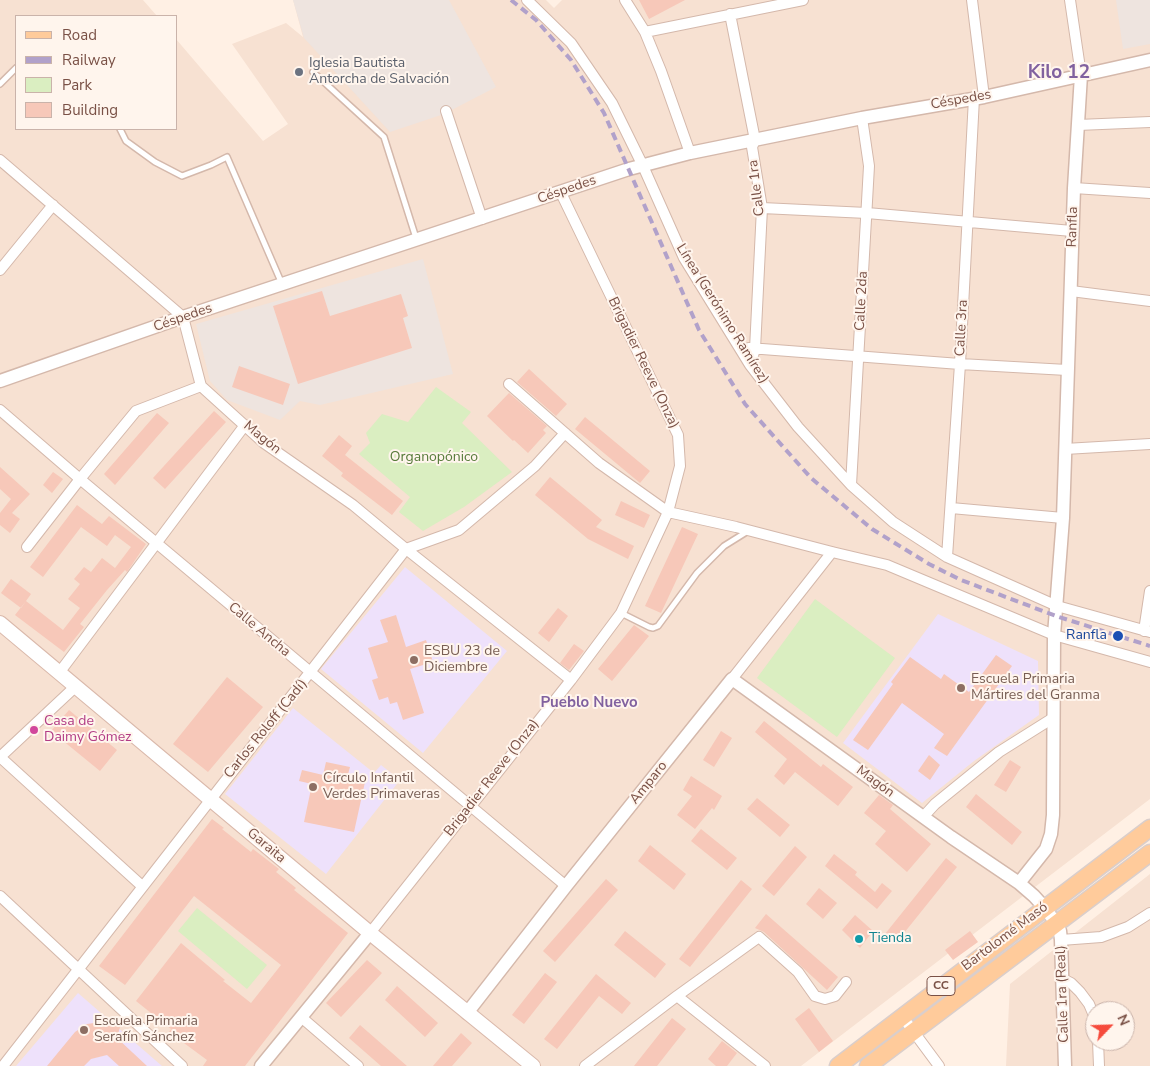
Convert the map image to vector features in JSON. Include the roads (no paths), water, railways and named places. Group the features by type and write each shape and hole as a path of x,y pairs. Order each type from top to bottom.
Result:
{"main road":[{"name":"Garaita","path":"1,627 533,1066"},
{"name":"Bartolomé Masó","path":"838,1066 1150,828"},
{"name":"Bartolomé Masó","path":"868,1066 1150,852"}],"street":[{"name":"Línea (Gerónimo Ramírez)","path":"527,0 571,43 612,103 643,166 684,258 750,365 798,426 851,485 893,522 947,557 1057,606 1147,631"},
{"path":"626,0 645,32 690,153"},
{"path":"645,32 804,0"},
{"name":"Calle 3ra","path":"947,557 968,221 979,98 972,0"},
{"path":"1070,0 1081,75"},
{"name":"Calle 1ra","path":"730,14 755,140 752,147 762,208 755,348 750,365"},
{"name":"Céspedes","path":"0,381 183,318 643,166 690,153 862,118 979,98 1150,60"},
{"name":"Ranfla","path":"1019,883 1046,849 1051,834 1054,635 1063,518 1072,232 1081,75"},
{"path":"446,111 482,219"},
{"name":"Calle 2da","path":"851,485 869,166 862,118"},
{"path":"1078,125 1150,122"},
{"path":"0,160 183,318 202,386 136,412 27,547"},
{"path":"1074,188 1150,193"},
{"name":"Brigadier Reeve (Onza)","path":"262,1066 571,680 621,613 668,512 680,466 678,435 561,192"},
{"path":"0,270 53,205"},
{"path":"762,208 866,213 1072,232"},
{"path":"1071,291 1150,301"},
{"path":"738,347 1067,370"},
{"path":"509,384 621,480 668,512 886,565 1054,635 1150,662"},
{"name":"Magón","path":"202,386 264,443 353,505 406,550 571,680"},
{"name":"Calle Ancha","path":"0,410 310,673 566,886"},
{"path":"59,673 245,425"},
{"path":"406,550 458,530 535,466 565,433"},
{"path":"1065,450 1150,444"},
{"path":"951,508 1063,518"},
{"name":"Carlos Roloff (Cadí)","path":"3,1066 406,550"},
{"name":"Amparo","path":"467,1012 832,552"},
{"path":"1147,631 1150,591"},
{"name":"Magón","path":"732,679 923,817 1019,883"},
{"path":"75,687 0,757 142,886"},
{"path":"923,817 935,804 999,752 1053,718"},
{"path":"1019,883 1034,896 1056,923"},
{"path":"0,896 182,1066"},
{"path":"1061,940 1101,937 1128,927 1150,913"},
{"name":"Calle 1ra (Real)","path":"1056,923 1061,940 1065,1066"},
{"path":"585,1066 759,937 798,972 816,996 825,999 835,996 846,982"},
{"path":"1062,979 1071,983 1086,1001"},
{"path":"677,996 765,1066"},
{"path":"902,1016 939,1066"},
{"path":"302,1017 358,1066"},
{"path":"1099,1051 1100,1066"}],"lane":[{"path":"0,84 15,69"},
{"path":"313,72 384,137 417,241"},
{"path":"120,130 126,141 155,162 182,176 227,157 282,285"},
{"path":"621,613 653,628 658,626 697,573 724,546 748,530"}],"railway":[{"path":"511,0 536,20 571,60 604,113 699,330 745,404 811,478 872,529 929,564 961,580 1056,616 1150,646"}],"place":[{"name":"Iglesia Bautista Antorcha de Salvación","path":"299,72"},
{"name":"Ranfla","path":"1118,636"},
{"name":"ESBU 23 de Diciembre","path":"414,660"},
{"name":"Escuela Primaria Mártires del Granma","path":"961,688"},
{"name":"Casa de Daimy Gómez","path":"34,730"},
{"name":"Círculo Infantil Verdes Primaveras","path":"313,787"},
{"name":"Tienda","path":"859,939"},
{"name":"Escuela Primaria Serafín Sánchez","path":"84,1030"}],"district":[{"name":"Kilo 12","path":"1059,73"},
{"name":"Pueblo Nuevo","path":"589,703"}],"park label":[{"name":"Organopónico","path":"434,458"}]}
